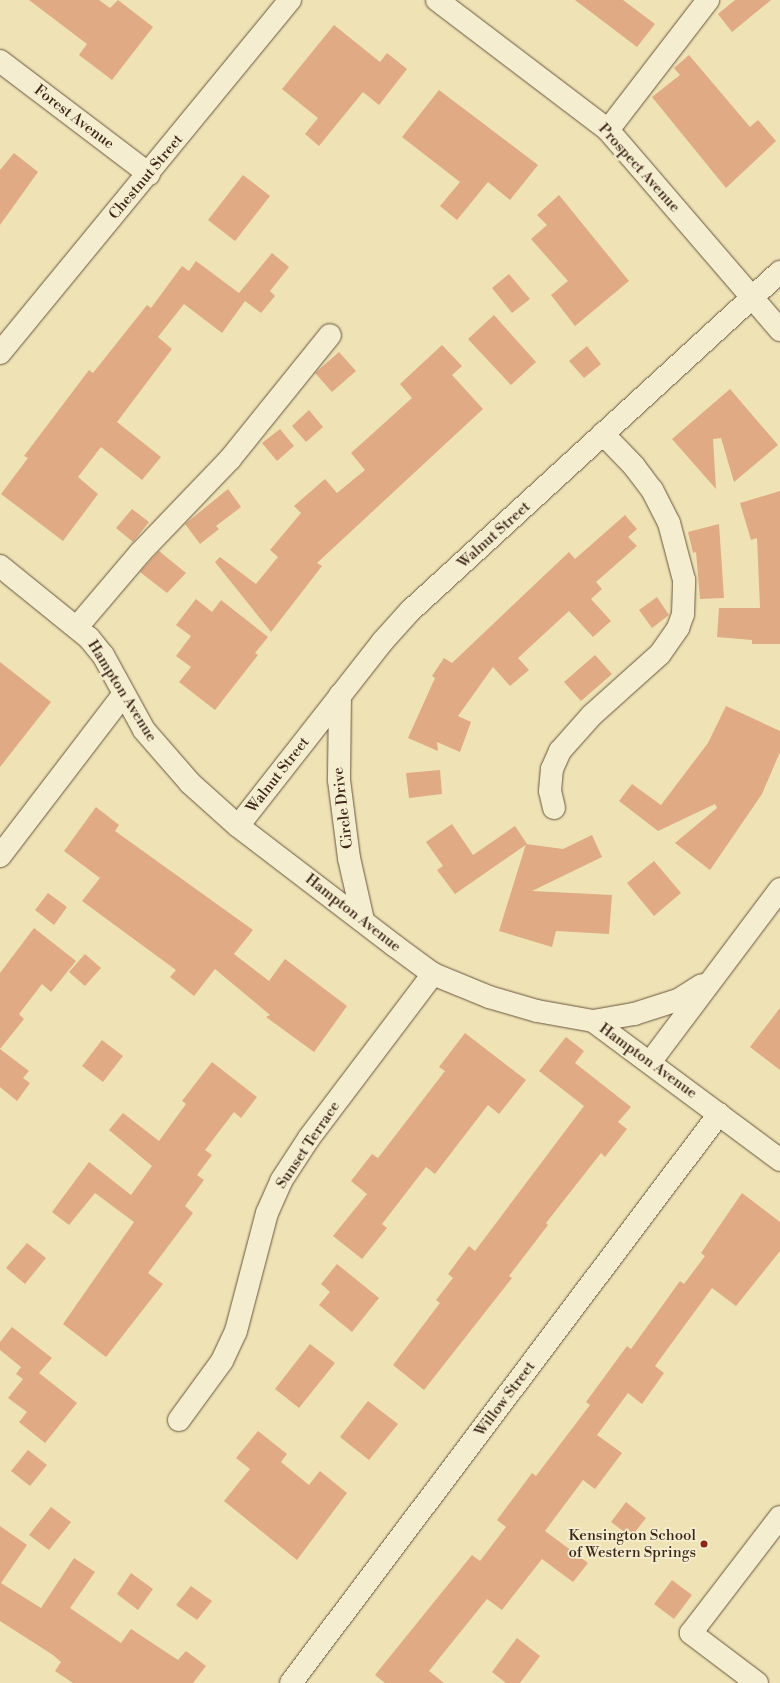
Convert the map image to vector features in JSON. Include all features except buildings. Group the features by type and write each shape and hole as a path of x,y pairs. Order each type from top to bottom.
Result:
{"street":[{"name":"Chestnut Street","path":"0,354 290,0"},
{"name":"Prospect Avenue","path":"438,0 608,130 780,330"},
{"path":"608,130 708,0"},
{"name":"Forest Avenue","path":"0,61 148,174"},
{"name":"Walnut Street","path":"238,826 340,696 410,611 780,272"},
{"path":"77,627 140,553 230,458 330,335"},
{"path":"554,808 550,791 552,769 560,751 592,716 660,654 678,628 683,614 684,580 669,523 652,490 634,466 603,434"},
{"name":"Hampton Avenue","path":"0,566 77,627 103,655 123,695 162,752 190,783 238,826 433,974 523,1007 593,1021 651,1061 780,1160"},
{"path":"0,856 123,695"},
{"name":"Circle Drive","path":"340,696 339,780 349,858 363,920"},
{"path":"651,1061 780,889"},
{"name":"Sunset Terrace","path":"179,1420 222,1361 236,1331 267,1213 281,1181 309,1138 433,974"},
{"path":"593,1021 634,1014 678,1000 712,979"},
{"name":"Willow Street","path":"291,1683 719,1114"},
{"path":"757,1683 691,1633 780,1517"}],"place":[{"name":"Kensington School of Western Springs","path":"704,1544"}]}
